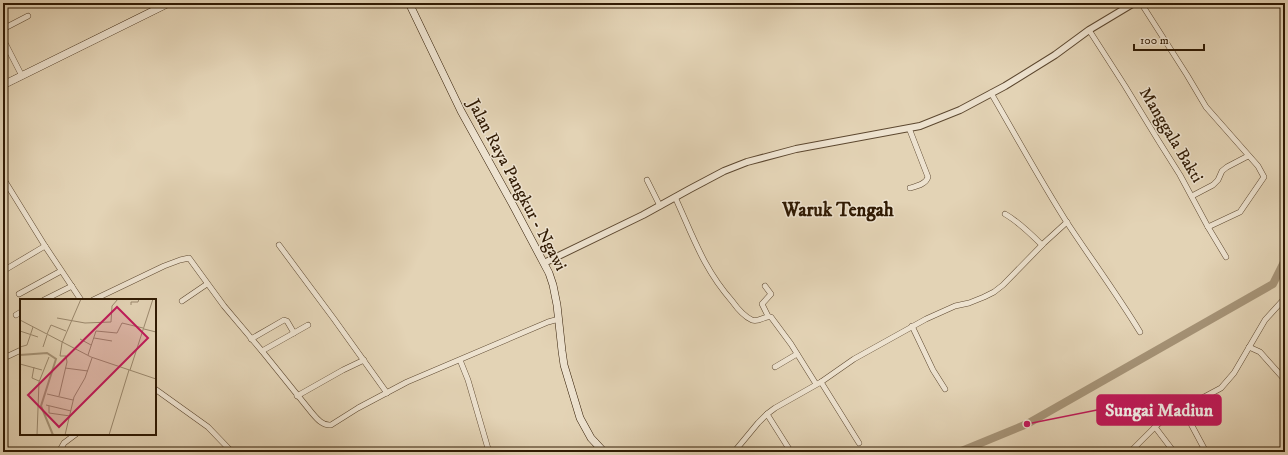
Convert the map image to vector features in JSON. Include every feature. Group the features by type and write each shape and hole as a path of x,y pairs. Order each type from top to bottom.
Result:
{"main road":[{"path":"3,85 169,3"},
{"name":"Jalan Raya Pangkur - Ngawi","path":"409,3 461,111 544,263 553,285 557,305 564,365 580,418 591,438 604,452"}],"street":[{"path":"544,263 660,206 724,171 747,162 796,149 881,132 920,126 960,110 1055,55 1089,30 1134,3"},
{"path":"1141,3 1206,107 1258,166 1264,177 1240,212 1208,227"},
{"path":"3,29 28,16"},
{"name":"Manggala Bakti","path":"1089,30 1180,175 1226,257"},
{"path":"3,39 22,76"},
{"path":"991,93 1039,177 1067,222 1121,300 1140,332"},
{"path":"909,128 928,177 928,179 924,182 910,188"},
{"path":"1192,196 1213,185 1218,180 1222,171 1227,167 1248,156"},
{"path":"3,178 45,246 80,299"},
{"path":"647,180 660,206"},
{"path":"675,197 702,258 725,294 752,321 760,320 768,316"},
{"path":"1005,214 1026,229 1042,245"},
{"path":"734,452 767,414 854,359 912,326 955,306 970,303 994,292 1067,222"},
{"path":"279,244 387,393"},
{"path":"3,271 45,246"},
{"path":"95,299 164,266 189,258 207,284 297,396 319,421 327,426 414,379 558,319"},
{"path":"19,294 61,271"},
{"path":"182,301 207,284"},
{"path":"46,299 72,286"},
{"path":"765,286 770,294 762,304 768,316 771,317 859,443"},
{"path":"1130,452 1165,418 1221,388 1234,373 1266,320 1285,298"},
{"path":"252,339 283,320 287,321 294,333"},
{"path":"262,351 308,325"},
{"path":"912,326 933,370 945,389"},
{"path":"1249,347 1260,352 1285,380"},
{"path":"4,358 20,350"},
{"path":"775,368 797,354"},
{"path":"297,396 364,360"},
{"path":"460,360 468,380 489,452"},
{"path":"156,390 208,427 232,452"},
{"path":"1183,409 1206,452"},
{"path":"767,414 791,452"},
{"path":"1155,427 1174,452"},
{"path":"59,452 64,443 75,435"}],"waterway":[{"path":"959,452 1027,424 1273,284 1285,260"}],"place":[{"name":"Sungai Madiun","path":"1027,424"}],"district":[{"name":"Waruk Tengah","path":"838,210"}]}
